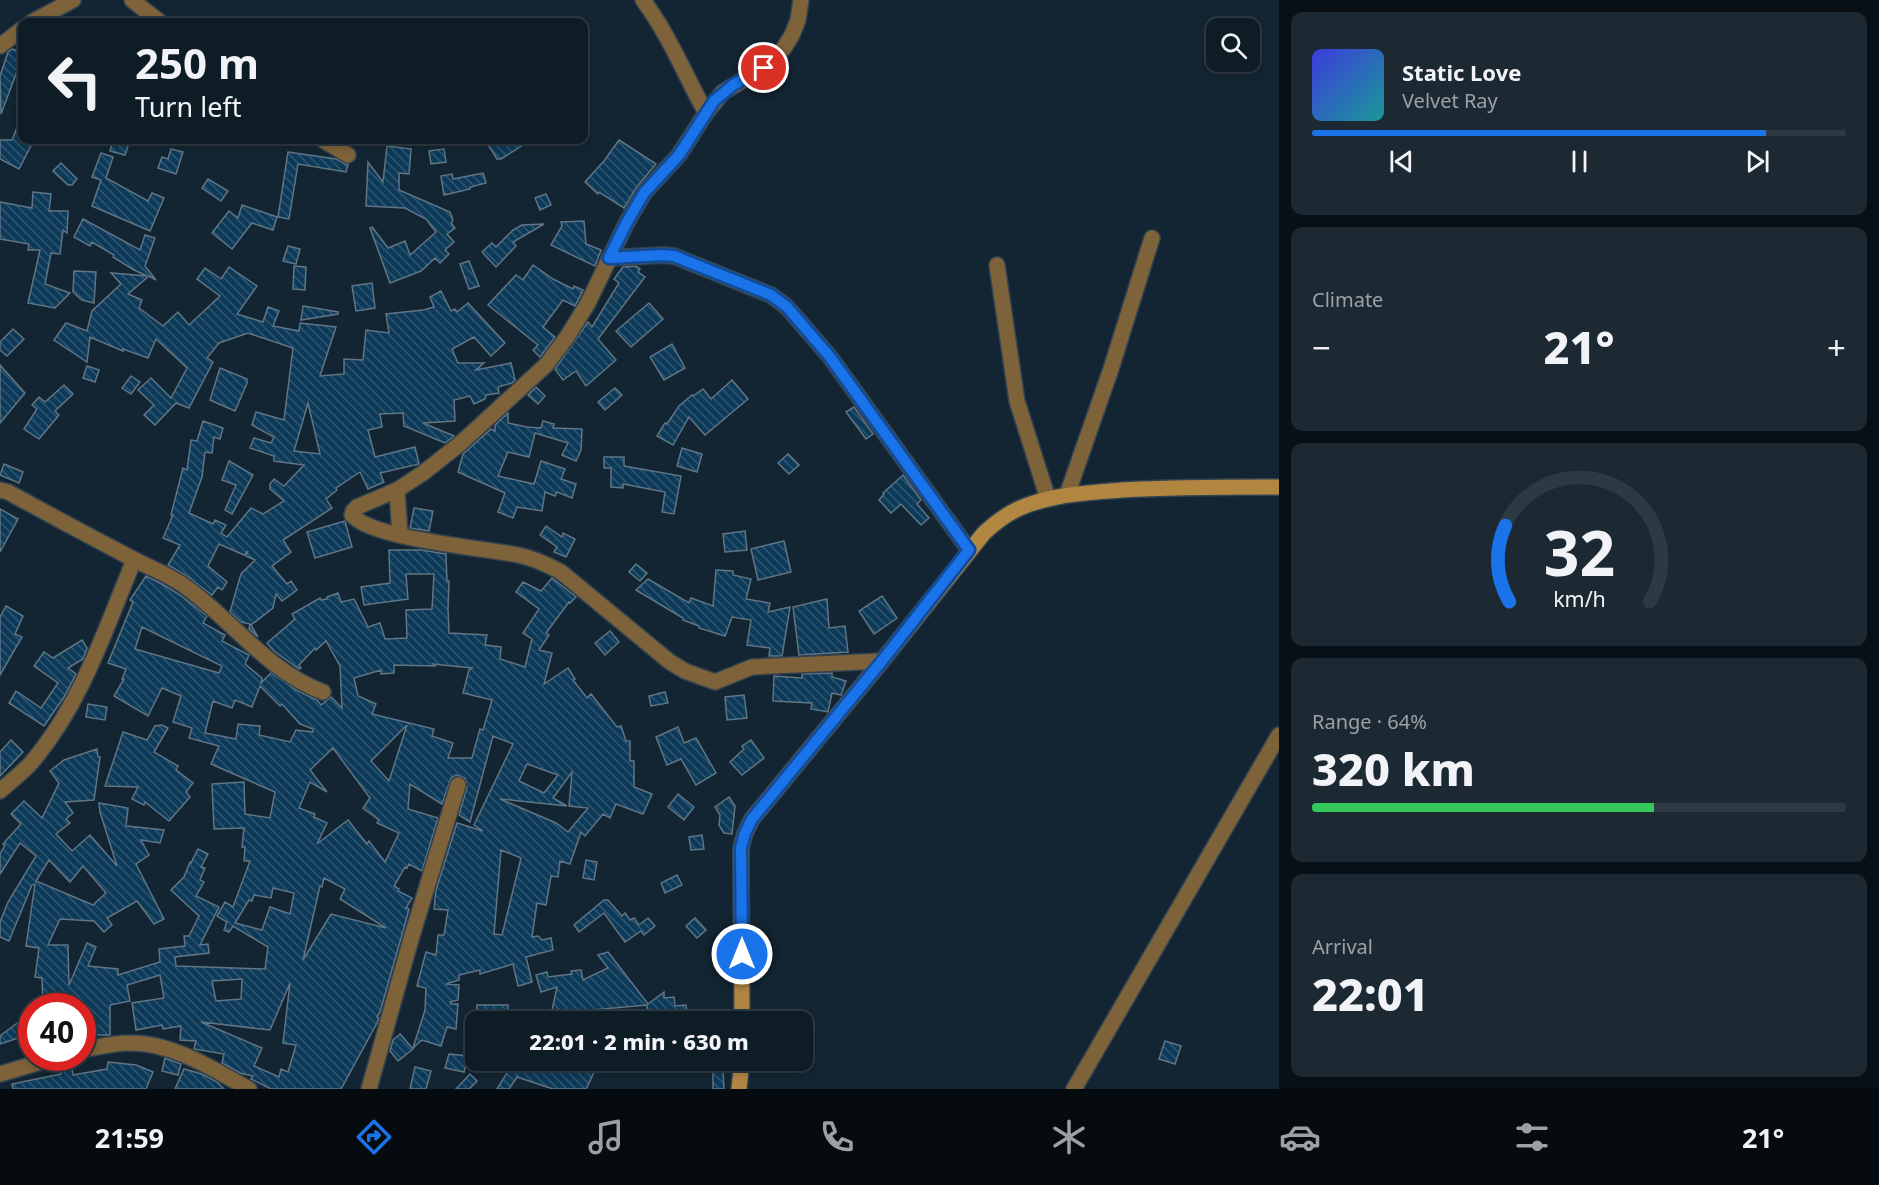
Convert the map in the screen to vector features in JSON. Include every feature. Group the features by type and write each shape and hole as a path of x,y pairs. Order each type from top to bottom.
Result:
{"street":[{"path":"39,18 73,0"},
{"path":"132,0 155,18"},
{"path":"643,0 661,24 679,64 706,113"},
{"path":"801,0 798,20 792,35 775,59 723,92 706,113 679,155 644,193 626,224 588,303 546,365 461,443 423,473 396,490 357,507 352,515 374,529 520,555 545,563 561,572 670,662 708,681 722,680 752,666 882,661"},
{"path":"0,46 18,31"},
{"path":"330,144 348,155"},
{"path":"1067,495 1111,369 1152,238"},
{"path":"609,258 674,256 771,295 787,307 830,357 969,550"},
{"path":"997,265 1017,401 1048,499"},
{"path":"742,1011 741,848 752,819 882,661 969,550 1002,517 1018,508 1067,495 1153,488 1279,487"},
{"path":"0,490 8,492 184,586 214,610 257,651 305,685 323,692"},
{"path":"396,490 400,535"},
{"path":"0,790 30,764 58,725 87,675 134,560"},
{"path":"1074,1089 1279,735"},
{"path":"369,1089 411,939 458,785"},
{"path":"96,1047 130,1043 155,1046 205,1064 249,1089"},
{"path":"0,1074 18,1069"},
{"path":"739,1089 741,1071"}],"building":[{"path":"12,49 18,51 18,69 1,114 0,76 8,52"},
{"path":"18,125 18,144 32,144 19,169 0,159 0,140 12,140"},
{"path":"619,140 656,164 636,188 624,208 599,192 598,194 585,182"},
{"path":"112,144 129,144 125,155 110,151"},
{"path":"488,144 525,144 501,159 497,159"},
{"path":"387,146 411,149 409,174 399,173 399,190 450,212 453,220 451,223 455,228 447,234 454,242 445,250 449,254 440,263 435,258 421,271 390,283 370,228 372,227 388,248 405,241 410,255 436,232 426,219 405,208 366,206 368,162 383,182"},
{"path":"171,149 183,152 176,174 158,168 162,157 168,159"},
{"path":"444,149 446,162 431,164 429,151"},
{"path":"288,152 336,159 348,165 346,172 298,164 289,219 278,217"},
{"path":"101,153 113,157 106,178 148,201 152,193 164,198 150,231 92,206 101,180 92,177"},
{"path":"61,163 77,179 72,185 68,185 53,171"},
{"path":"483,173 486,183 444,195 441,176 452,174 453,179"},
{"path":"208,179 228,191 221,201 202,188"},
{"path":"33,192 51,194 49,211 68,211 67,233 63,230 60,254 51,253 45,284 70,293 55,308 28,303 40,250 28,250 29,244 0,239 0,202 32,208"},
{"path":"546,194 551,205 540,210 535,198"},
{"path":"242,205 277,217 273,230 252,223 232,249 212,233 229,211 238,218"},
{"path":"83,219 140,250 145,235 155,238 145,266 156,280 149,276 128,294 142,300 139,308 163,326 178,312 189,325 220,296 197,279 205,268 221,279 229,267 257,286 237,314 263,322 268,307 279,311 273,326 299,331 300,323 336,327 320,376 344,374 344,359 363,360 366,330 389,333 386,314 434,307 430,297 441,291 451,311 455,309 457,312 468,303 505,343 491,356 474,337 452,349 458,363 484,363 476,370 511,363 515,380 498,387 499,393 486,395 485,399 474,404 470,396 454,400 455,421 423,423 454,436 445,443 404,426 403,413 380,414 382,427 368,430 375,457 415,447 419,464 380,473 384,482 368,489 360,472 336,488 337,490 326,499 332,508 283,540 291,552 272,566 287,584 291,581 297,590 282,601 276,594 273,608 251,625 258,637 249,629 250,624 241,622 230,612 241,574 255,560 246,556 248,551 244,555 219,544 208,566 227,582 222,590 218,587 212,595 168,565 180,545 163,538 173,515 171,515 183,468 187,470 191,440 197,441 203,421 223,428 220,439 214,437 212,453 205,452 202,477 189,513 213,524 215,520 226,525 221,533 227,537 251,508 263,514 284,501 270,489 270,484 274,479 284,486 304,465 274,461 274,456 250,448 254,438 271,443 274,437 252,425 256,412 284,420 293,348 248,333 219,343 207,358 213,362 189,408 176,403 155,425 144,415 154,405 138,390 151,378 171,398 187,368 156,339 148,358 123,349 123,351 90,337 87,362 54,340 66,323 87,331 92,311 121,284 111,273 147,276 92,242 90,246 74,237","holes":["308,403 320,454 294,451"]},
{"path":"584,221 586,244 601,250 595,266 551,245 562,226 561,222"},
{"path":"544,224 513,242 516,246 496,267 482,252 492,243 496,247 513,230 522,225"},
{"path":"288,246 300,249 296,264 283,261"},
{"path":"469,261 479,286 469,289 460,264"},
{"path":"533,265 573,289 574,286 583,290 575,306 563,300 543,327 555,337 540,357 533,350 538,345 488,305 516,275 523,280"},
{"path":"294,266 306,267 305,290 293,289"},
{"path":"636,266 640,269 638,272 645,277 598,339 616,360 586,386 576,371 563,380 555,369 588,322 592,327 619,283 614,279 623,267"},
{"path":"74,271 96,272 94,303 82,300 73,292"},
{"path":"372,283 375,308 356,311 352,286"},
{"path":"649,303 663,319 631,347 616,331"},
{"path":"303,306 338,312 338,314 301,320"},
{"path":"13,329 24,339 7,356 0,350 0,342"},
{"path":"672,344 685,368 664,380 650,357"},
{"path":"0,365 25,393 0,423"},
{"path":"87,366 99,370 95,382 83,378"},
{"path":"220,368 247,379 235,411 210,400"},
{"path":"131,376 140,382 131,394 122,388"},
{"path":"732,380 748,399 705,435 689,417 673,445 657,436 679,406 692,395 703,389 711,399"},
{"path":"64,385 73,394 55,411 59,415 39,439 24,429 37,409 32,405 39,397 45,402"},
{"path":"536,387 545,396 538,404 528,395"},
{"path":"615,388 622,395 605,410 598,402"},
{"path":"854,407 873,434 866,439 846,412"},
{"path":"508,413 508,423 541,428 543,421 554,424 553,428 582,429 581,450 576,461 562,455 568,443 535,433 529,457 508,452 498,476 534,484 541,461 565,469 561,479 576,484 572,498 557,492 555,496 545,492 542,511 517,507 513,518 498,512 505,493 458,472 463,454 491,429 495,431 495,425"},
{"path":"682,448 702,454 697,472 677,466"},
{"path":"788,454 799,465 789,474 778,463"},
{"path":"604,457 624,457 624,466 681,476 674,514 662,512 665,492 623,484 623,488 611,487 611,468 604,468"},
{"path":"229,461 253,475 232,514 225,510 236,485 222,480"},
{"path":"4,464 23,472 19,483 0,475"},
{"path":"903,475 921,500 917,504 929,518 921,525 901,504 891,513 879,500 883,493"},
{"path":"414,508 433,511 429,531 410,528"},
{"path":"0,509 18,519 0,552"},
{"path":"345,521 352,547 315,558 307,532"},
{"path":"546,526 562,537 563,533 575,539 566,557 554,552 557,547 540,535"},
{"path":"745,531 747,550 725,552 723,534"},
{"path":"784,541 791,572 758,580 751,549"},
{"path":"389,550 421,550 446,554 447,581 449,581 449,633 487,635 485,645 501,647 500,659 525,667 532,639 523,633 539,609 516,592 523,582 541,591 552,578 576,597 569,602 546,633 549,635 539,650 552,653 544,684 568,668 575,679 573,680 587,698 591,694 617,727 621,726 626,741 630,741 630,761 634,761 634,787 652,794 643,814 616,804 610,818 603,814 585,836 581,832 570,864 560,861 558,877 551,876 546,905 537,903 532,937 538,936 542,940 551,938 553,950 526,957 532,982 518,986 513,964 480,974 480,970 459,975 459,980 446,984 459,985 458,1000 450,1002 458,1004 456,1029 447,1027 441,1046 422,1040 413,1048 425,1010 426,988 417,986 426,952 436,955 438,935 444,935 448,910 434,909 436,890 457,823 483,831 474,825 513,744 493,736 470,822 459,815 467,787 465,778 456,775 451,778 442,804 410,784 408,809 438,818 422,871 409,864 394,886 399,889 398,891 412,898 406,908 409,909 377,1017 379,1018 341,1089 271,1089 251,1079 253,1076 240,1073 222,1063 224,1054 194,1049 196,1041 180,1040 181,1026 163,1029 162,1025 136,1030 132,1003 164,998 160,975 127,985 130,1001 110,1005 110,1035 96,1035 96,993 43,993 42,978 35,977 39,948 26,946 35,884 32,885 9,941 0,937 0,922 8,902 36,856 20,843 0,874 0,854 5,845 3,844 21,824 11,814 24,801 42,818 59,783 50,771 64,760 97,749 98,757 100,757 94,800 65,802 73,813 66,819 70,823 56,834 72,851 90,835 117,866 99,803 128,808 126,826 164,830 160,843 141,840 149,855 136,864 164,919 154,924 137,901 107,918 112,925 104,932 94,921 60,919 48,945 68,945 69,985 87,943 96,947 88,966 118,969 118,975 160,962 159,949 185,946 184,936 189,936 199,916 171,890 184,877 198,849 208,854 201,867 205,868 200,880 204,882 196,896 219,907 200,945 208,944 209,953 175,957 176,966 265,969 268,947 233,926 229,932 224,930 227,922 217,916 225,902 233,907 250,861 244,861 245,847 242,847 244,828 214,829 212,784 244,782 245,814 270,818 275,792 211,764 219,746 189,738 192,728 173,722 181,696 162,688 148,716 114,696 124,679 122,679 126,669 108,663 133,602 130,600 146,576 162,584 207,616 203,623 225,635 222,641 249,655 245,664 262,678 261,683 271,673 298,691 317,700 321,705 331,697 342,708 340,666 326,641 316,650 315,648 299,665 301,668 299,669 267,643 295,619 292,614 320,598 321,600 327,599 338,593 341,602 354,599 368,627 380,623 385,639 407,638 406,610 432,609 434,574 406,574 408,599 364,605 361,587 390,583","holes":["142,627 222,666 219,673 135,649","433,664 472,668 469,670 463,693 492,700 483,730 480,729 472,758 448,758 453,743 432,736 434,729 372,714 376,704 358,696 354,678 381,670 381,674 394,673 394,665 435,666","260,686 280,706 282,704 300,724 313,729 313,732 296,730 290,742 259,735 260,726 238,724 236,739 205,733 213,701 232,708 235,700 252,707","407,725 389,781 371,761","333,748 370,798 363,808 379,820 377,823 399,833 385,862 369,841 367,844 348,820 317,844 327,823 314,817 315,814 299,808 310,782 327,792 310,770","527,764 558,775 544,793 519,781","572,772 569,806 588,808 568,832 556,823 500,799 567,806 553,798","501,850 521,858 502,935 494,934","49,860 70,882 83,866 106,893 93,905 36,881","324,878 345,889 340,899 386,928 331,914 303,960 320,886 322,887","273,888 294,893 290,914 270,907 262,930 235,923 254,895 271,898","242,979 241,999 216,1001 212,981","290,983 283,1043 296,1045 288,1072 281,1069 279,1077 254,1066 262,1048 201,1022 270,1030"]},
{"path":"636,564 647,573 640,581 629,572"},
{"path":"716,570 733,571 733,575 751,579 746,599 770,603 768,612 790,607 782,656 769,656 770,648 747,645 751,620 732,617 725,636 683,620 636,590 648,579 689,603 691,598 713,606"},
{"path":"882,596 897,618 874,634 859,611"},
{"path":"827,599 829,628 845,626 848,652 799,655 793,607"},
{"path":"6,606 23,616 15,634 22,637 0,675 0,617"},
{"path":"610,631 619,642 605,655 595,643"},
{"path":"82,640 87,648 83,659 68,668 76,674 64,697 44,726 9,703 16,691 41,708 58,683 34,666 44,652 53,658"},
{"path":"832,673 832,677 846,681 841,695 832,693 828,712 811,709 812,703 773,701 774,676 802,678 802,674"},
{"path":"665,692 668,703 651,706 649,696"},
{"path":"744,695 747,718 727,720 725,697"},
{"path":"88,704 107,707 105,720 86,717"},
{"path":"162,725 168,728 154,752 178,766 176,770 193,783 186,792 190,797 169,821 145,802 144,805 132,799 138,787 105,786 123,732 147,740 155,726"},
{"path":"678,727 684,743 696,738 716,773 696,785 681,759 667,765 656,737"},
{"path":"11,740 23,752 0,776 0,752"},
{"path":"751,740 764,758 742,775 730,762 744,749 742,746"},
{"path":"678,794 694,807 684,820 668,807"},
{"path":"729,797 735,806 732,834 724,833 719,825 720,815 715,807"},
{"path":"702,835 704,849 691,850 689,837"},
{"path":"586,860 597,862 594,880 583,878"},
{"path":"677,875 682,885 665,893 661,883"},
{"path":"604,900 608,900 622,916 625,913 630,920 634,918 639,925 648,918 655,926 644,935 641,931 625,942 604,913 579,932 574,925"},
{"path":"695,918 706,930 697,938 686,926"},
{"path":"608,952 648,1004 664,992 664,998 674,997 675,1006 686,1005 687,1011 647,1011 647,1005 552,1011 557,987 541,992 536,975 547,972 548,977 572,974 571,971 581,970 583,980 608,968 598,955"},
{"path":"477,1005 508,1005 508,1011 476,1011"},
{"path":"18,1022 18,1037 15,1039 0,1044 0,1036"},
{"path":"400,1034 413,1049 398,1061 390,1051 393,1040"},
{"path":"1165,1041 1181,1046 1175,1064 1159,1059"},
{"path":"449,1054 465,1056 464,1072 445,1068"},
{"path":"165,1058 181,1064 178,1075 162,1071"},
{"path":"108,1062 136,1065 153,1072 146,1089 13,1089 12,1084 61,1074 60,1071 72,1071 73,1075 107,1069"},
{"path":"415,1067 431,1071 426,1089 410,1089"},
{"path":"184,1069 202,1074 217,1082 224,1089 175,1089"},
{"path":"508,1071 595,1071 586,1089 553,1089 517,1077 509,1089 497,1089"},
{"path":"723,1071 724,1089 713,1089 713,1072 706,1072"},
{"path":"470,1074 477,1081 469,1089 456,1089"}],"route":[{"path":"742,954 741,848 752,819 882,661 969,550 830,357 787,307 771,295 674,256 609,258 637,203 679,155 714,101 733,85 764,68"}]}
